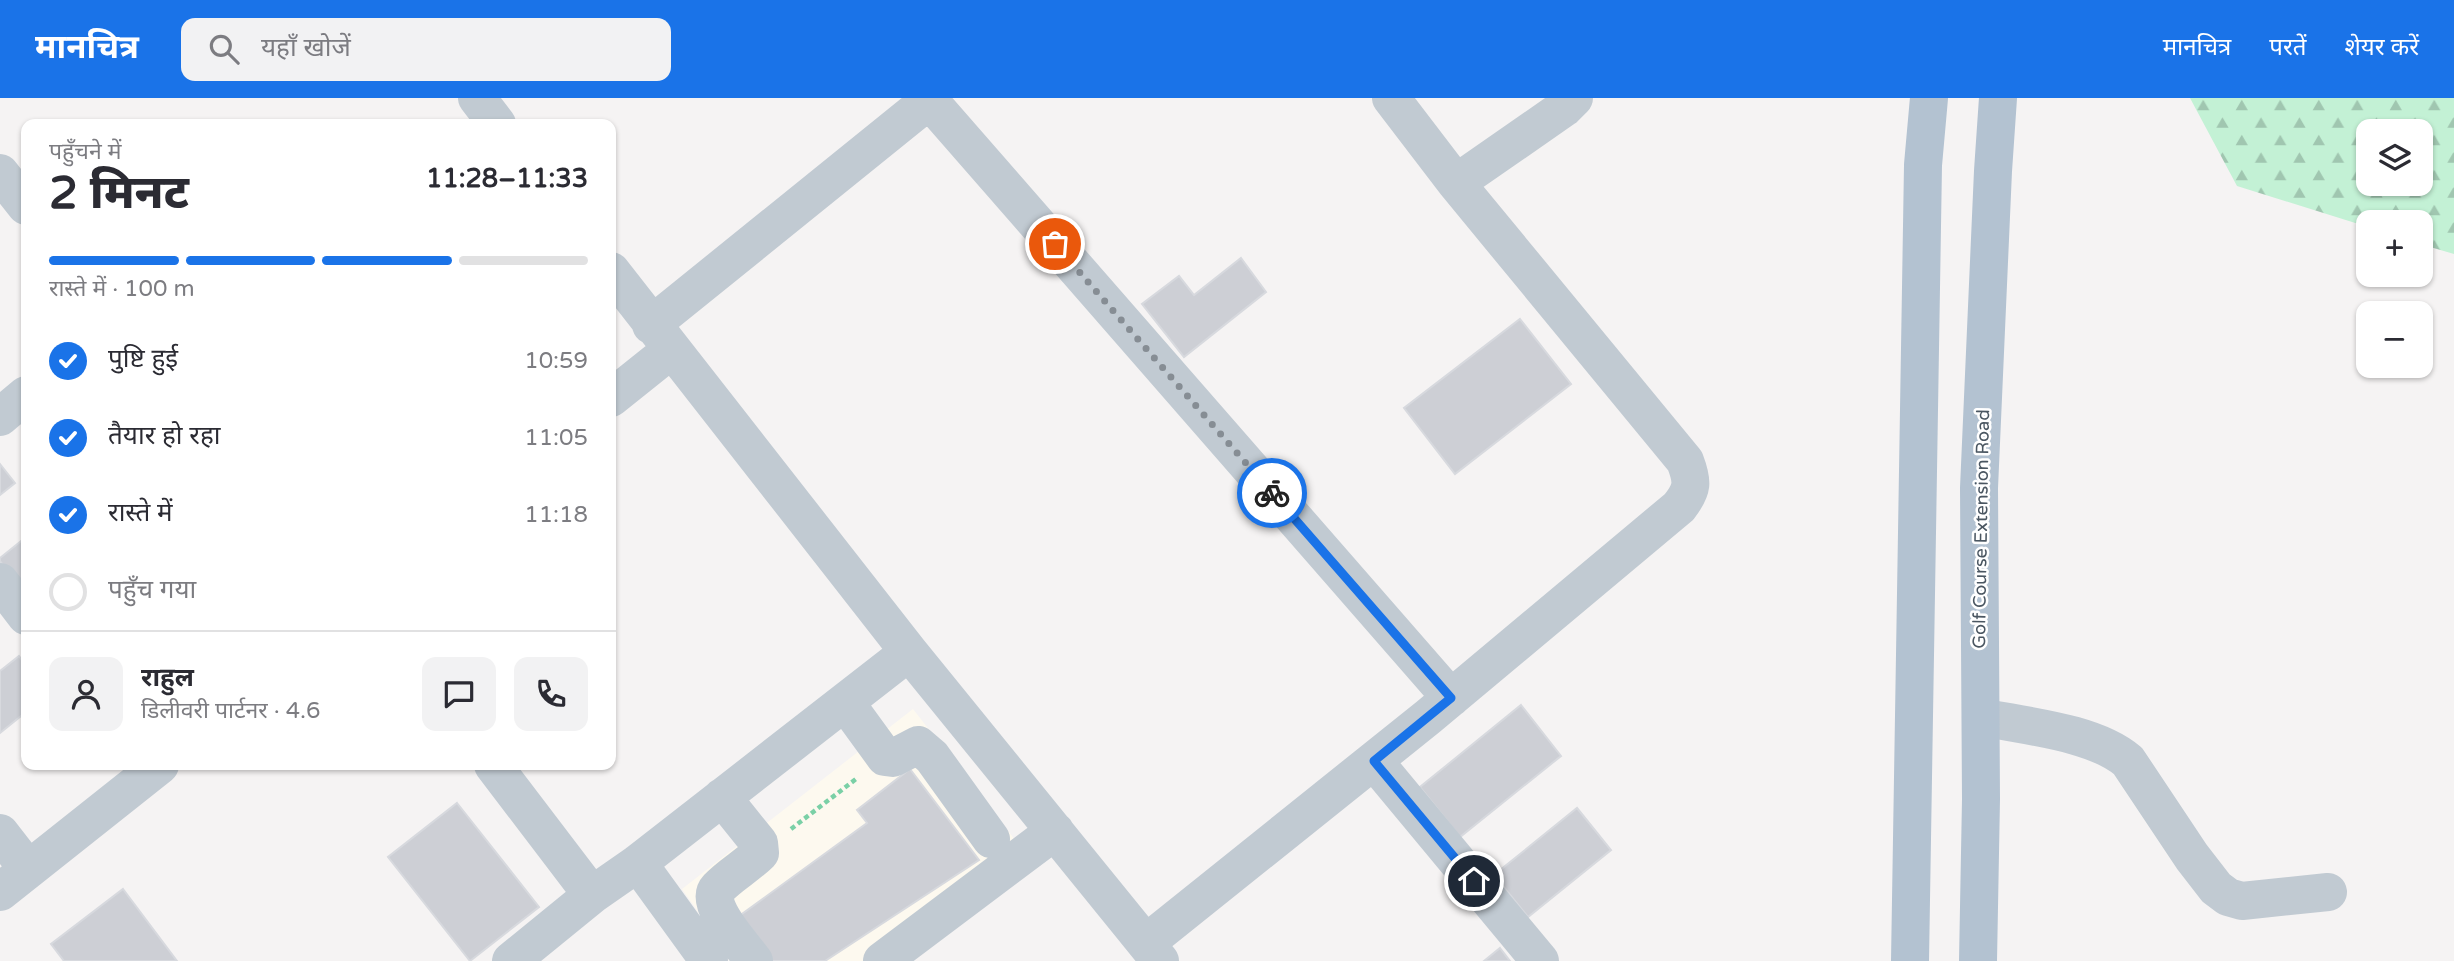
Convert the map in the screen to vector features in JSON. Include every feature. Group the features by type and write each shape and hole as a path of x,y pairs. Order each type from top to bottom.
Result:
{"main road":[{"path":"1910,961 1923,165 1929,98"},
{"name":"Golf Course Extension Road","path":"1978,961 1979,488 1998,98"}],"street":[{"path":"477,98 493,119"},
{"path":"616,278 909,652 1153,952 1374,761 1679,507 1688,495 1692,478 1685,461 1456,183 1391,98"},
{"path":"1456,183 1564,108 1574,98"},
{"path":"616,392 661,337 931,99 1451,698"},
{"path":"0,173 21,200"},
{"path":"0,417 21,400"},
{"path":"511,961 592,895 638,863 909,652"},
{"path":"845,702 885,757 893,758 918,745 932,757 983,827 1015,782"},
{"path":"1980,717 2074,736 2116,751 2128,761 2192,857 2217,888 2228,897 2242,901 2328,892"},
{"path":"1374,761 1540,961"},
{"path":"0,833 14,880 149,770"},
{"path":"497,770 592,895"},
{"path":"722,797 759,843 760,853 716,890 713,901 754,961"},
{"path":"882,961 1055,831"},
{"path":"638,863 709,961"}],"path":[{"path":"760,853 885,757"}],"shaded area":[{"path":"913,709 1019,845 866,961 733,961 682,889"}],"green space":[{"path":"2190,98 2454,98 2454,254 2433,248 2433,210 2356,210 2356,223 2237,186"}],"building":[{"path":"1241,258 1266,292 1184,357 1142,304 1179,276 1194,295"},
{"path":"1520,319 1571,384 1455,474 1404,408"},
{"path":"0,464 15,483 0,495"},
{"path":"21,541 21,588 0,561 0,558"},
{"path":"19,656 21,659 21,716 0,733 0,671"},
{"path":"1521,705 1561,756 1460,837 1420,787"},
{"path":"910,769 979,860 825,961 765,961 735,919 867,823 857,810"},
{"path":"457,803 539,907 470,961 388,857"},
{"path":"1577,808 1611,850 1528,917 1494,875"},
{"path":"123,889 177,961 64,961 51,944"},
{"path":"1500,948 1510,961 1484,961"}],"way so far":[{"path":"1055,244 1272,493"}],"route":[{"path":"1272,493 1451,698 1374,761 1474,881"}]}
